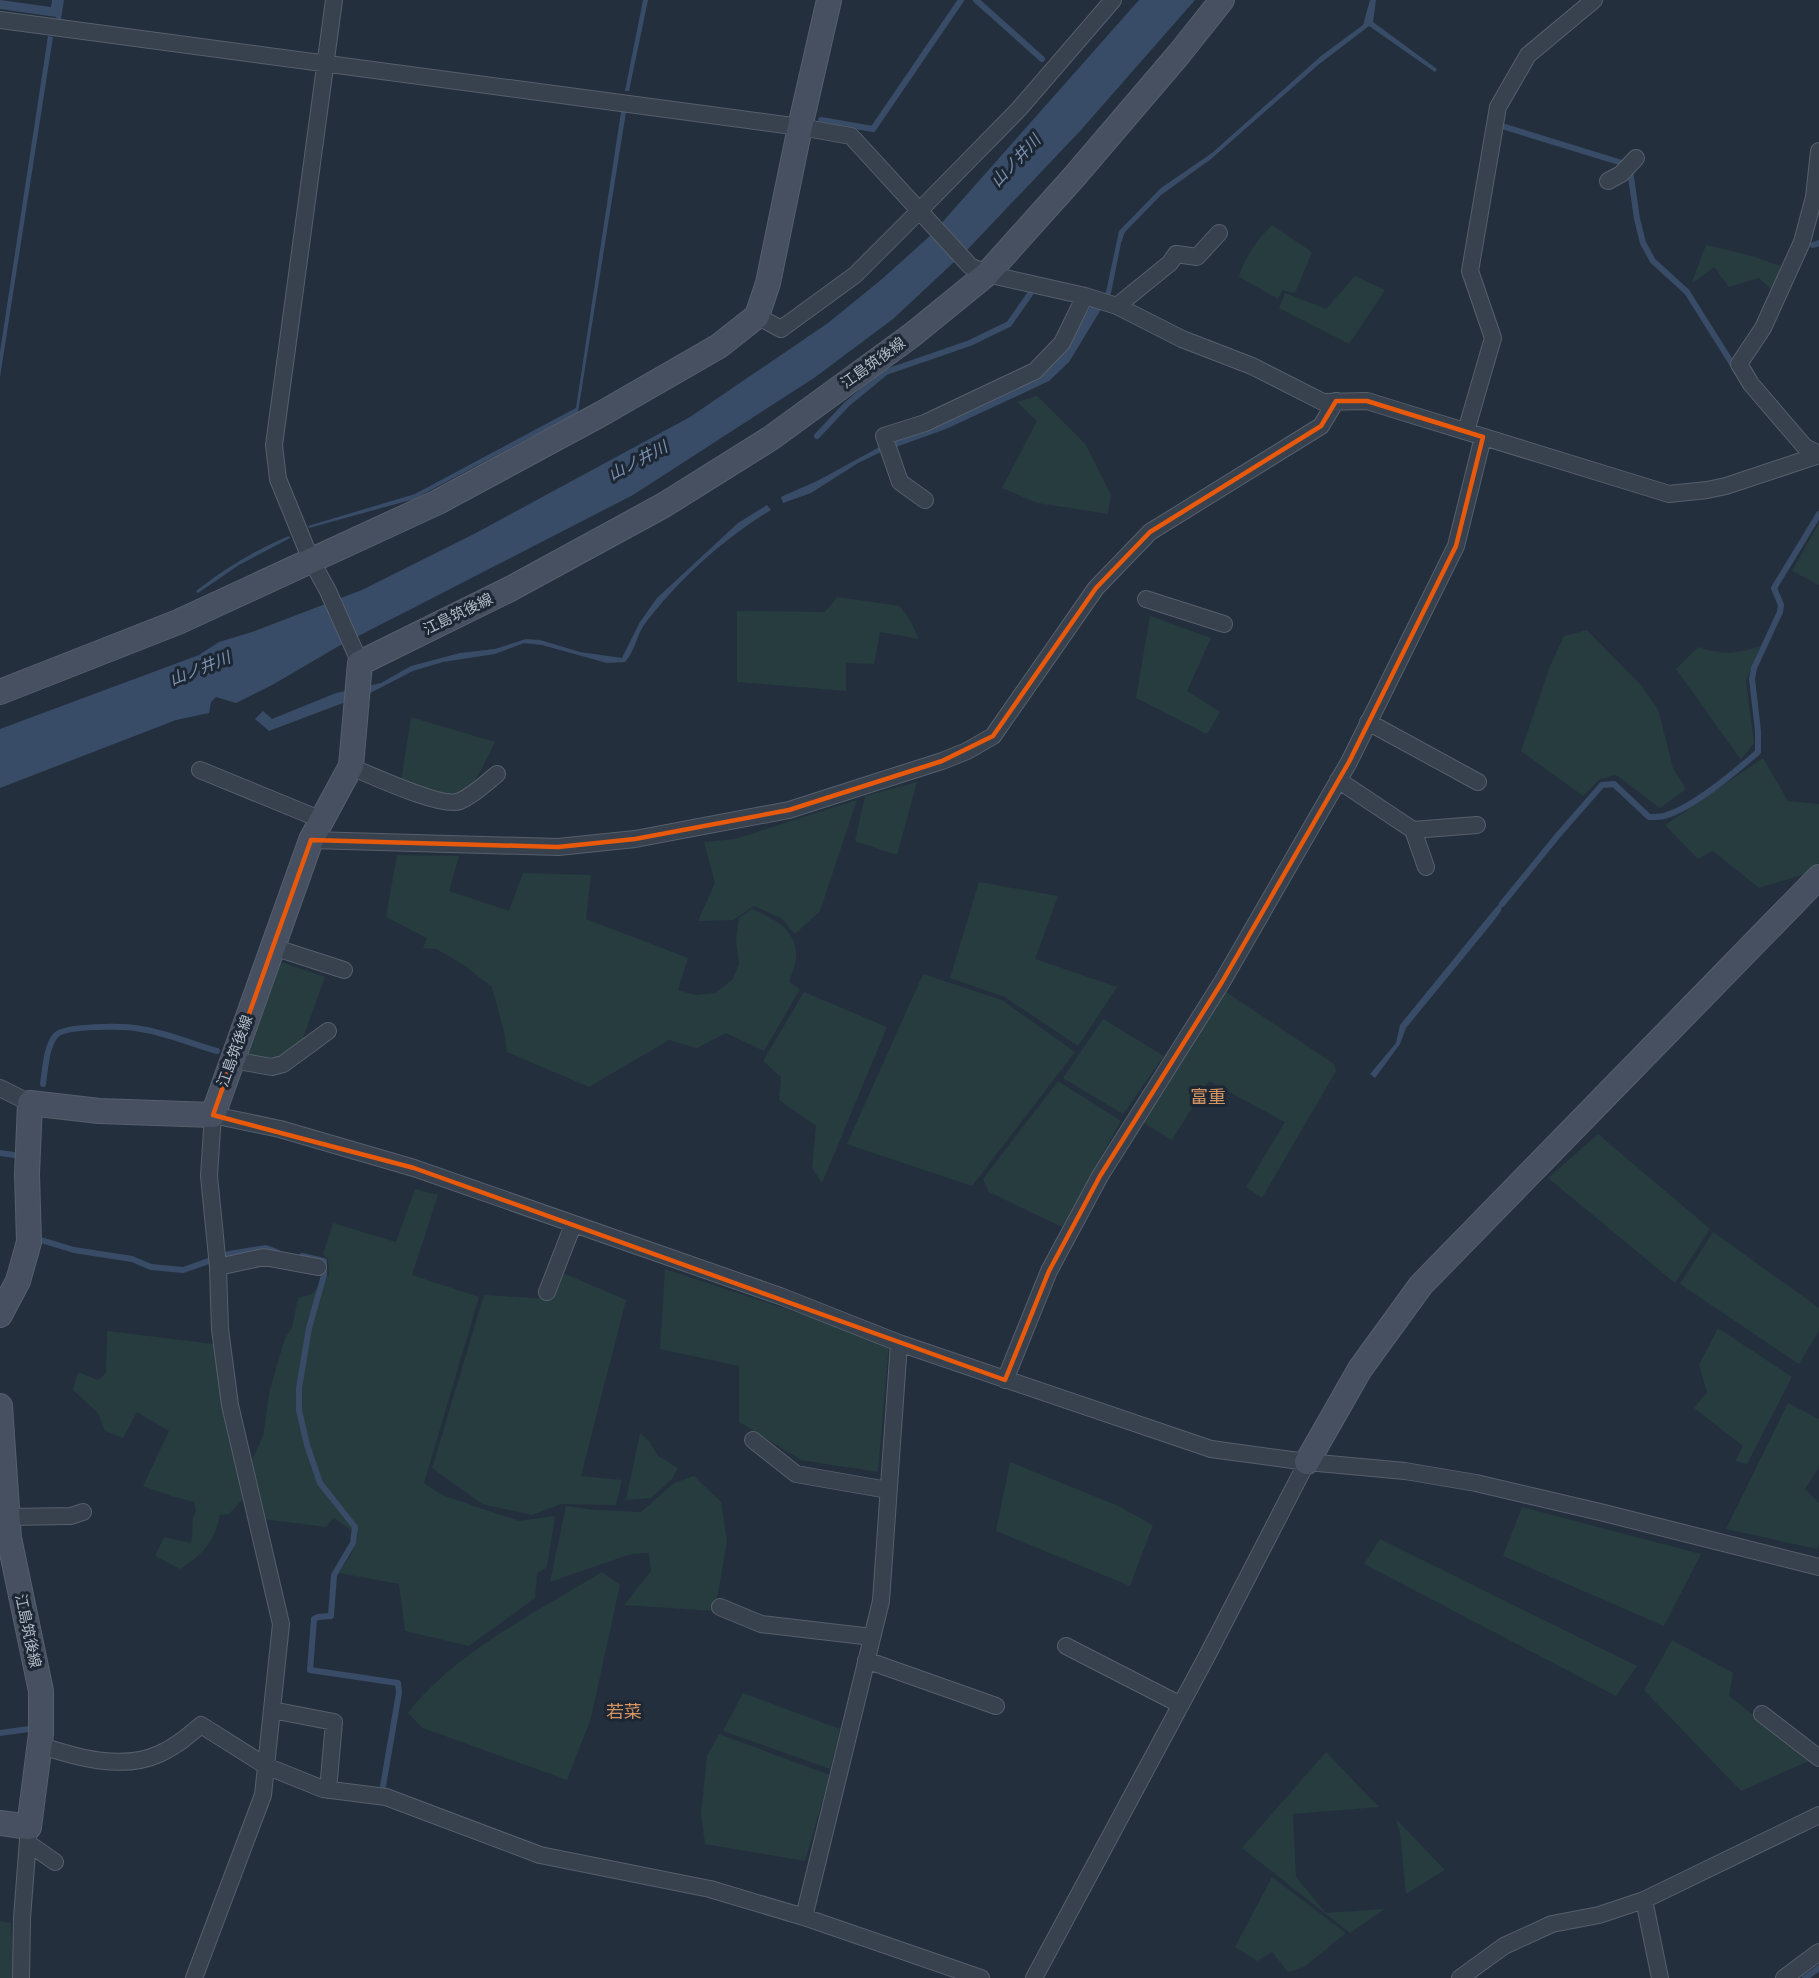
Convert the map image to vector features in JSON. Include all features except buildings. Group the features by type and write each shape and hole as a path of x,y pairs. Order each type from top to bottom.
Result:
{"main road":[{"path":"0,692 178,622 438,502 601,414 719,346 757,316 768,283 829,0"},
{"name":"江島筑後線","path":"213,1115 316,830 351,767 357,654 510,589 664,505 771,438 912,335 1074,177 1222,0"},
{"path":"1307,1462 1360,1369 1421,1285 1819,877"},
{"path":"0,1316 18,1281 29,1242 27,1174 30,1103 99,1111 213,1115"},
{"name":"江島筑後線","path":"0,1406 9,1538 41,1691 39,1745 28,1835"},
{"path":"0,1823 28,1835"}],"street":[{"path":"334,0 274,445 278,478 311,560 357,654"},
{"path":"757,316 781,329 855,275 926,216 1113,0"},
{"path":"1466,431 1492,338 1470,271 1498,107 1527,55 1594,0"},
{"path":"0,20 800,127 851,136 979,270 1117,306 1182,339 1252,366 1323,402 1367,401 1669,494 1726,486 1819,454"},
{"path":"1819,151 1814,197 1802,242 1763,328 1739,364 1751,384 1805,447 1819,454"},
{"path":"1608,182 1621,174 1636,158"},
{"path":"1117,306 1170,263 1176,254 1197,257 1219,233"},
{"path":"925,500 900,482 884,436 925,423 1035,371 1062,343 1085,296"},
{"path":"200,770 316,830 558,846 635,839 688,831 789,810 942,761 967,751 993,736 1096,588 1150,532 1321,426 1336,401"},
{"path":"1005,1380 1050,1271 1100,1176 1222,982 1338,780 1368,722 1456,546 1483,437"},
{"path":"1146,599 1224,624"},
{"path":"1368,722 1478,782"},
{"path":"351,767 433,799 452,803 467,796 497,774"},
{"path":"1338,780 1413,830 1426,867"},
{"path":"1413,830 1477,825"},
{"path":"273,947 344,970"},
{"path":"232,1060 272,1066 283,1064 328,1031"},
{"path":"0,1088 30,1103"},
{"path":"194,1978 263,1795 281,1624 230,1405 220,1329 218,1267 209,1176 213,1115 280,1130 403,1165 780,1296 899,1343 1211,1449 1307,1462 1405,1471 1476,1483 1819,1567"},
{"path":"547,1292 573,1225"},
{"path":"218,1267 264,1257 318,1267"},
{"path":"804,1917 881,1601 899,1343"},
{"path":"753,1440 796,1474 888,1490"},
{"path":"1034,1978 1181,1705 1307,1462"},
{"path":"8,1517 71,1516 83,1512"},
{"path":"720,1607 761,1624 872,1637"},
{"path":"1066,1646 1181,1705"},
{"path":"866,1660 996,1706"},
{"path":"272,1710 334,1722 328,1790"},
{"path":"1762,1714 1819,1758"},
{"path":"39,1745 76,1757 122,1762 157,1755 180,1743 201,1725 266,1766 328,1790 386,1797 540,1855 710,1889 804,1917 981,1978"},
{"path":"1460,1978 1504,1946 1552,1924 1599,1915 1644,1900 1819,1815"},
{"path":"28,1835 55,1862"},
{"path":"21,1978 22,1918 28,1835"},
{"path":"1644,1900 1660,1978"},
{"path":"1784,1978 1819,1952"}],"highlighted area":[{"path":"1336,401 1367,401 1483,437 1456,546 1349,762 1222,982 1100,1176 1049,1271 1005,1380 414,1168 213,1115 311,840 558,847 635,839 789,810 942,761 993,736 1096,588 1150,532 1321,426"}],"green space":[{"path":"1272,225 1312,252 1295,293 1282,290 1278,299 1239,277 1252,249"},
{"path":"1706,245 1752,256 1784,267 1772,290 1759,278 1729,287 1714,267 1692,282"},
{"path":"1355,276 1385,290 1349,344 1279,308 1285,293 1326,309"},
{"path":"1037,396 1086,445 1111,495 1108,514 1037,503 1002,488 1037,421 1017,402"},
{"path":"1819,523 1819,585 1792,571"},
{"path":"837,597 900,606 919,639 880,632 874,664 846,663 846,691 737,682 737,611 825,612"},
{"path":"1150,616 1211,638 1187,691 1220,712 1207,734 1136,698"},
{"path":"1587,630 1640,684 1658,709 1673,768 1686,789 1660,808 1616,775 1600,779 1583,796 1521,751 1550,666 1564,636"},
{"path":"1760,646 1746,681 1754,743 1741,760 1676,669 1698,647 1729,652 1744,651"},
{"path":"411,717 495,742 470,787 462,793 451,796 422,790 401,782"},
{"path":"1763,758 1788,801 1819,804 1819,863 1805,874 1759,888 1713,851 1698,859 1665,825"},
{"path":"917,782 897,855 855,841 865,796"},
{"path":"857,800 820,911 795,934 781,918 754,906 733,920 698,921 715,883 704,842 735,839"},
{"path":"397,855 459,856 449,891 509,911 523,873 591,875 586,919 688,958 678,990 695,995 715,993 733,979 739,964 736,940 739,918 752,909 777,922 789,933 796,949 796,959 789,982 800,989 764,1051 726,1033 697,1048 669,1040 589,1087 507,1052 492,987 461,963 436,949 423,948 427,938 386,917"},
{"path":"979,882 1058,896 1035,959 1117,987 1078,1046 1005,997 950,978"},
{"path":"275,960 325,977 302,1041 268,1061 240,1057"},
{"path":"923,974 1002,1000 1075,1052 972,1186 847,1144"},
{"path":"1223,990 1334,1064 1336,1071 1262,1198 1246,1187 1285,1122 1209,1081 1172,1140 1139,1120"},
{"path":"804,992 887,1027 822,1183 812,1168 816,1126 779,1100 781,1077 763,1061"},
{"path":"1103,1019 1164,1056 1123,1114 1063,1078"},
{"path":"1058,1081 1121,1121 1062,1227 989,1192 983,1179"},
{"path":"1598,1134 1710,1229 1675,1283 1548,1178"},
{"path":"415,1189 438,1195 412,1275 479,1297 424,1483 442,1495 519,1521 555,1516 547,1567 537,1574 535,1598 469,1646 405,1631 399,1584 339,1573 352,1553 358,1535 334,1518 326,1527 263,1519 251,1462 263,1436 270,1389 285,1338 292,1328 298,1298 312,1294 329,1275 328,1259 323,1254 333,1223 396,1242"},
{"path":"1713,1232 1819,1308 1819,1331 1799,1364 1680,1284"},
{"path":"665,1269 889,1343 878,1472 801,1460 739,1422 739,1366 660,1349"},
{"path":"561,1272 626,1300 581,1476 622,1480 616,1505 561,1504 532,1515 482,1504 432,1468 484,1295 552,1299"},
{"path":"1718,1328 1792,1377 1747,1464 1735,1461 1743,1446 1694,1408 1707,1392 1699,1365"},
{"path":"107,1331 214,1344 222,1402 243,1499 229,1514 220,1515 211,1541 195,1559 180,1569 155,1556 164,1537 191,1543 193,1518 196,1511 194,1502 143,1486 169,1431 137,1412 123,1438 105,1431 98,1413 73,1390 78,1372 98,1380 106,1373"},
{"path":"1788,1403 1819,1419 1819,1467 1805,1489 1819,1503 1817,1549 1726,1529"},
{"path":"640,1433 650,1442 658,1456 678,1468 672,1479 651,1498 626,1500"},
{"path":"1010,1462 1116,1505 1153,1525 1130,1586 996,1531"},
{"path":"694,1476 721,1502 727,1541 715,1611 624,1605 651,1571 649,1553 631,1554 550,1582 566,1506 641,1512 674,1483"},
{"path":"1522,1507 1701,1554 1664,1626 1503,1556"},
{"path":"1380,1539 1637,1666 1616,1696 1364,1564"},
{"path":"602,1572 620,1585 591,1718 567,1780 423,1728 408,1713 427,1691 473,1652 524,1618"},
{"path":"1672,1640 1733,1673 1729,1696 1811,1760 1741,1791 1644,1690"},
{"path":"743,1693 840,1729 830,1769 723,1731"},
{"path":"719,1734 830,1775 805,1861 705,1844 701,1814 707,1756"},
{"path":"1326,1752 1379,1807 1293,1814 1296,1877 1326,1913 1385,1909 1350,1933 1242,1848"},
{"path":"1396,1819 1445,1870 1406,1894 1400,1833"},
{"path":"1272,1877 1346,1933 1304,1967 1288,1972 1272,1952 1257,1961 1235,1947"},
{"path":"0,1921 11,1923 14,1978 0,1978"}],"water":[{"path":"0,0 51,7 52,0 64,0 61,19 57,19 0,9"},
{"path":"643,0 648,0 629,91 625,91"},
{"name":"山ノ井川","path":"1139,0 1195,0 1081,130 968,249 893,319 814,378 633,495 337,647 274,684 236,703 216,697 211,702 209,713 176,720 0,788 0,729 199,655 219,642 252,632 362,590 474,534 690,417 828,323 931,235"},
{"path":"1370,0 1376,0 1373,22 1437,69 1435,72 1369,26 1318,65 1211,159 1161,195 1125,232 1111,293 1069,362 1049,381 946,429 879,453 858,463 811,493 783,503 781,497 819,480 1065,346 1093,303 1106,292 1119,231 1161,188 1212,153 1321,56 1363,25"},
{"path":"48,36 53,37 0,377 0,352"},
{"path":"621,112 626,112 578,412 414,499 309,528 308,526 415,494 576,408"},
{"path":"767,505 771,510 719,547 671,593 644,625 625,662 607,663 542,645 524,643 495,654 443,662 413,671 372,692 269,731 255,719 263,711 272,719 336,693 381,683 411,666 460,653 495,649 526,639 540,640 580,652 622,658 640,622 657,598 738,523"},
{"path":"289,536 290,538 239,565 198,593 196,591 240,560"},
{"path":"1502,904 1501,911 1492,923 1406,1028 1400,1044 1375,1078 1370,1074 1396,1043 1400,1025 1492,912"}],"waterway":[{"path":"821,120 873,129 961,0"},
{"path":"976,0 1042,59"},
{"path":"1505,127 1622,163 1630,170 1643,243 1653,261 1687,292 1736,370"},
{"path":"1813,245 1819,243"},
{"path":"817,436 847,404 886,372 970,343 1009,324 1030,294"},
{"path":"1502,904 1602,785 1614,784 1649,817 1664,816 1700,798 1758,752 1752,679 1754,668 1780,612 1781,605 1774,588 1819,514"},
{"path":"43,1084 50,1045 56,1035 71,1029 110,1027 141,1029 217,1051"},
{"path":"0,1153 14,1155"},
{"path":"41,1240 74,1250 132,1259 151,1267 183,1270 229,1254 266,1248 277,1252"},
{"path":"302,1256 324,1261 324,1275 309,1328 299,1388 299,1410 307,1445 320,1483 355,1527 353,1543 334,1575 331,1616 314,1619 310,1670 398,1683 399,1693 383,1786"},
{"path":"0,1733 36,1728"},
{"path":"1805,1978 1819,1968"}],"district":[{"name":"富重","path":"1208,1097"},
{"name":"若菜","path":"624,1712"}]}
